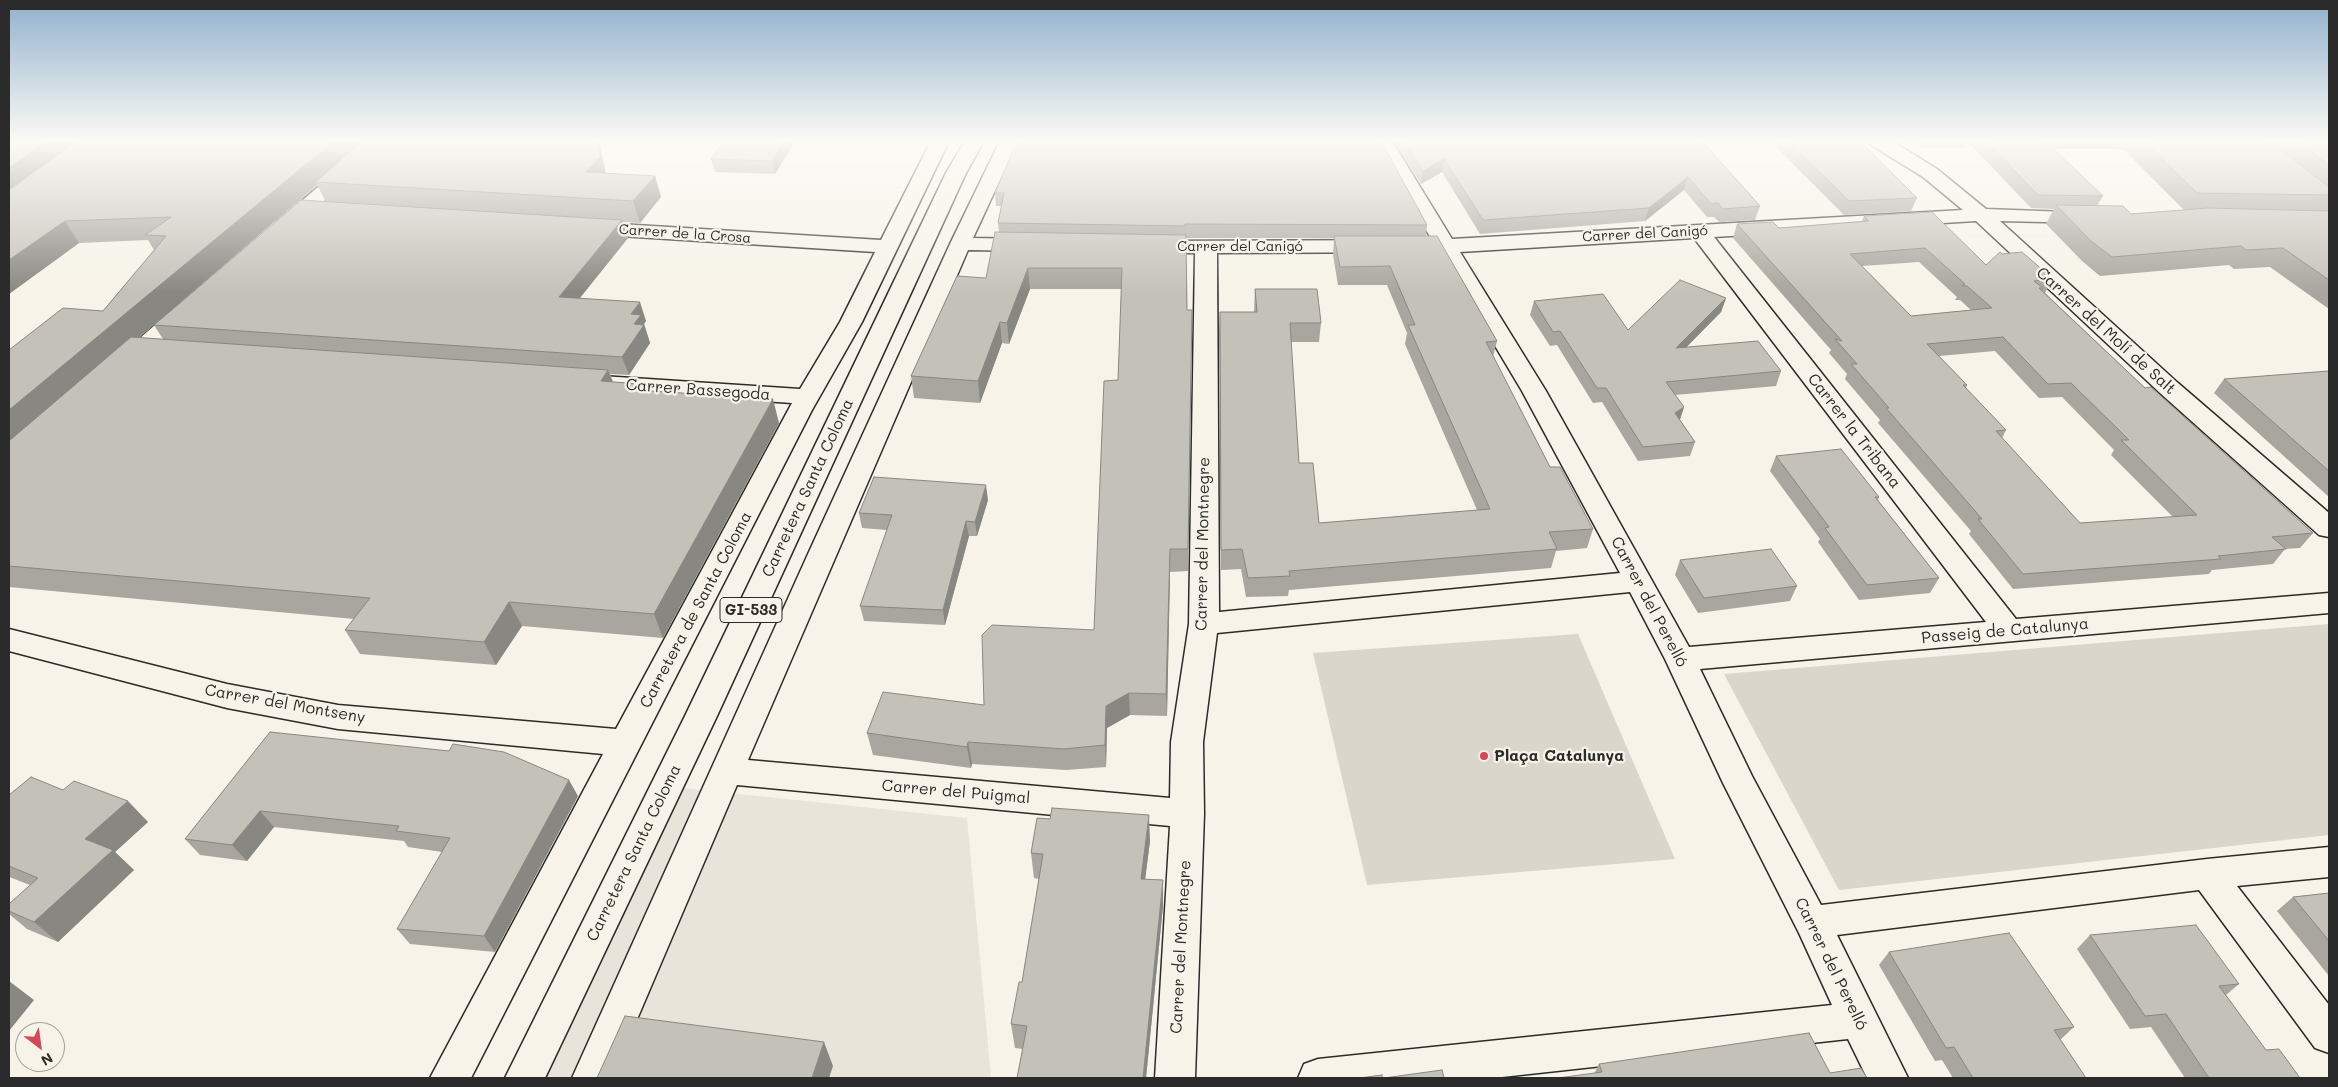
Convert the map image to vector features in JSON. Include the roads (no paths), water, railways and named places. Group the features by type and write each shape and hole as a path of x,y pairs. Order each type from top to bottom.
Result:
{"street":[{"path":"266,242 324,192"},
{"name":"Carretera de Santa Coloma","path":"450,1078 808,398 851,322 915,192"},
{"name":"Carretera Santa Coloma","path":"525,1078 701,716 947,192"},
{"path":"592,1078 726,771 985,192"},
{"name":"Carrer del Perelló","path":"1414,192 1534,391 1639,581 1680,659 1739,783 1812,922 1858,1020 1888,1078"},
{"name":"Carrer del Molí de Salt","path":"1953,192 1982,215 2169,388 2329,528"},
{"path":"303,210 332,212"},
{"name":"Carrer del Canigó","path":"1126,246 1206,248 1448,246 1982,215 2111,218"},
{"name":"Carrer de la Crosa","path":"567,226 888,247"},
{"name":"Carrer la Tribana","path":"1699,231 2009,631"},
{"path":"960,244 1046,245"},
{"name":"Carrer del Montnegre","path":"1175,1078 1187,814 1187,742 1204,624 1206,248"},
{"path":"110,376 206,293"},
{"path":"139,351 169,353"},
{"name":"Carrer Bassegoda","path":"578,382 808,398"},
{"path":"1204,624 1639,581"},
{"name":"Passeig de Catalunya","path":"1680,659 2329,603"},
{"name":"Carrer del Montseny","path":"9,640 227,696 338,718 626,743"},
{"name":"Carrer del Puigmal","path":"726,771 1187,814"},
{"path":"1812,922 2207,874 2329,862"},
{"path":"2207,874 2329,1035"},
{"path":"1318,1078 1858,1020"}],"place":[{"name":"Plaça Catalunya","path":"1484,756"}]}
